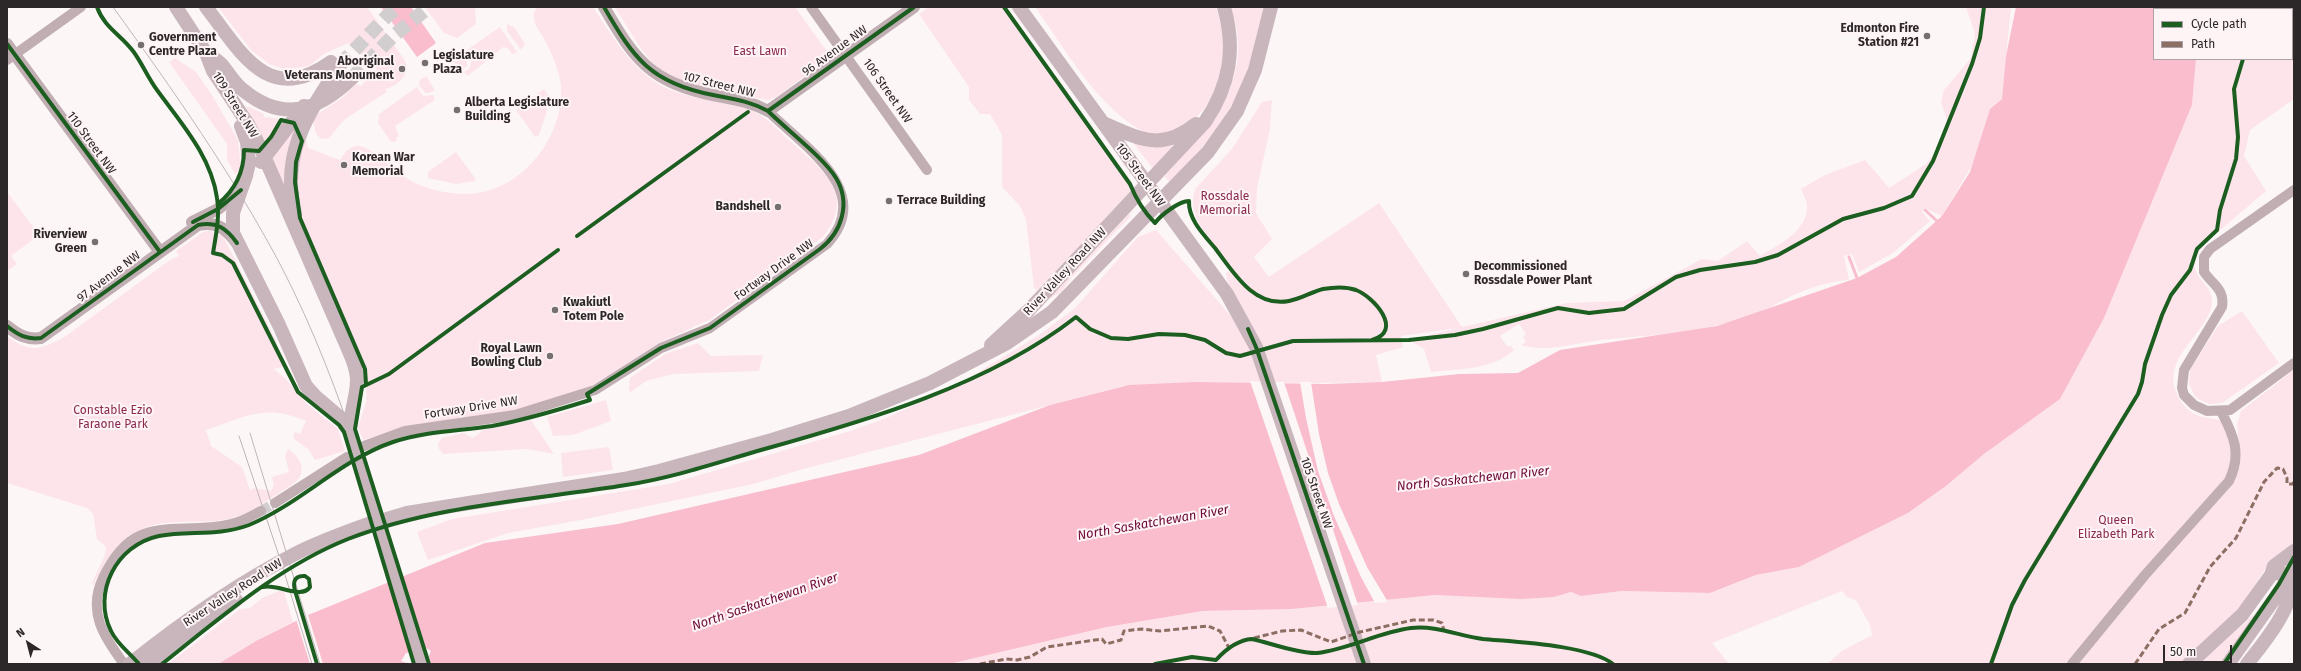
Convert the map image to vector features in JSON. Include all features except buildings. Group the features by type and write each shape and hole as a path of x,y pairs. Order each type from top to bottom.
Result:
{"main road":[{"name":"109 Street NW","path":"176,7 206,53 213,71 248,124 265,156 355,365 356,389 350,421 350,432"},
{"name":"97 Avenue NW","path":"206,7 246,59 265,74 279,79 299,78 314,74 336,64 306,108 265,156 240,190"},
{"name":"105 Street NW","path":"1019,7 1227,294 1248,329 1256,347 1364,664"},
{"name":"River Valley Road NW","path":"979,356 1028,311 1193,136 1212,111 1227,78 1231,59 1229,28 1224,7"},
{"name":"River Valley Road NW","path":"387,519 407,513 469,502 624,479 674,467 849,416 930,384 979,356 1007,343 1052,312 1208,152 1237,112 1255,70 1271,7"},
{"path":"206,53 221,64 232,80 250,96 277,108 306,108 292,154 290,174 292,202 301,242"},
{"name":"97 Avenue NW","path":"306,108 332,96 352,78"},
{"path":"227,92 247,142 248,170 240,190"},
{"path":"1103,123 1138,138 1159,141 1172,139 1182,134 1212,111"},
{"name":"109 Street NW","path":"240,190 232,219 232,227 237,243 279,325 302,380 315,396 342,419 350,432 421,664"},
{"name":"River Valley Road NW","path":"130,664 169,634 266,571 295,554 368,524"},
{"name":"River Valley Road NW","path":"150,664 270,574 342,534"},
{"path":"2189,664 2242,615 2271,575 2274,566 2294,551"},
{"path":"2271,575 2291,572"},
{"path":"2270,634 2291,592 2291,572"},
{"path":"2228,664 2291,572"},
{"path":"2247,664 2270,634 2290,612 2294,604"}],"street":[{"path":"11,58 81,7"},
{"name":"107 Street NW","path":"604,7 635,56 658,77 677,86 711,95 747,101 768,111"},
{"name":"106 Street NW","path":"812,7 927,170"},
{"name":"96 Avenue NW","path":"768,111 914,7"},
{"name":"110 Street NW","path":"7,44 11,58 157,250"},
{"name":"Fortway Drive NW","path":"364,446 396,433 504,418 591,392 661,348 710,328 826,244 836,232 842,217 843,201 840,185 826,166 768,111"},
{"name":"97 Avenue NW","path":"7,326 22,336 31,339 41,338 54,330 188,224 218,209 240,190"},
{"path":"2294,190 2210,249 2203,262 2204,272 2220,289 2223,301 2222,308 2190,356 2181,382 2184,395 2194,405 2207,411 2225,410 2294,363"},
{"name":"97 Avenue NW","path":"157,250 191,229 205,223 224,228 237,243"},
{"path":"2072,664 2145,575 2229,481 2232,474 2236,448 2225,410"},
{"path":"275,503 347,457"},
{"path":"124,664 104,637 97,606 100,584 109,566 121,549 139,536 161,528 231,524 262,511"}],"green space":[{"path":"218,7 367,7 404,59 406,64 405,73 399,82 385,89 387,92 345,119 329,138 321,139 316,134 313,121 316,115 342,98 356,84 361,86 377,68 348,43 324,54 309,66 280,68 269,64 251,50"},
{"path":"425,7 475,7 476,24 457,38 444,33"},
{"path":"538,7 593,7 628,56 654,81 676,92 741,107 763,116 813,161 831,183 836,195 837,208 833,222 823,237 711,319 659,343 591,386 555,401 499,414 410,426 363,440 358,427 366,403 367,371 313,248 300,213 297,194 298,161 305,135 308,148 340,160 347,151 354,147 361,146 368,149 405,178 431,189 449,193 468,194 487,191 505,184 521,173 535,160 546,144 555,126 560,107 561,88 555,61 534,21 534,13"},
{"name":"East Lawn","path":"615,7 795,7 831,57 776,97 768,100 710,90 680,81 657,67 640,47"},
{"path":"929,7 1002,7 1128,185 1131,192 1037,290 1034,288 1026,220 1020,206 1002,187 1002,135 990,114 980,114 969,100 969,87 919,14"},
{"path":"1035,7 1216,7 1221,23 1223,58 1215,91 1196,118 1182,128 1173,132 1158,135 1144,132 1127,121 1097,93 1071,59"},
{"path":"1231,7 1265,7 1257,45 1250,67 1244,84 1227,115 1206,143 1170,182 1164,176 1212,120 1224,100 1233,80 1238,58 1237,34"},
{"name":"Rossdale Memorial","path":"1966,7 2011,7 2002,99 1990,109 1974,162 1942,216 1924,208 1922,212 1930,221 1893,253 1859,272 1852,254 1844,256 1849,280 1823,284 1805,290 1757,314 1699,329 1602,340 1551,348 1521,345 1526,342 1523,336 1526,334 1519,324 1500,336 1507,346 1511,346 1514,350 1505,357 1485,365 1464,369 1431,372 1424,349 1409,340 1458,328 1401,336 1403,347 1376,355 1382,382 1123,386 807,468 753,484 581,520 508,533 428,560 417,532 452,519 669,484 850,431 884,419 956,386 1039,335 1075,308 1138,237 1156,230 1230,315 1231,293 1226,273 1230,271 1203,231 1194,210 1193,199 1196,188 1232,149 1262,102 1272,100 1270,129 1257,188 1256,213 1272,239 1254,257 1269,277 1379,203 1462,327 1567,303 1624,301 1702,259 1718,261 1747,241 1760,256 1791,236 1803,223 1807,206 1801,189 1825,175 1865,160 1889,188 1926,164 1935,153 1947,120 1941,102 1944,90 1971,58 1975,34"},
{"name":"Queen Elizabeth Park","path":"2294,7 2294,99 2250,130 2244,156 2266,191 2204,244 2197,255 2195,264 2196,271 2208,288 2212,303 2209,314 2203,325 2180,357 2175,368 2174,381 2177,394 2184,406 2198,416 2221,421 2232,451 2240,454 2237,424 2241,411 2294,370 2294,542 2267,566 2240,608 2181,664 1827,664 1842,651 1872,635 1870,625 1856,600 1847,597 1842,591 1712,643 1729,664 946,664 1107,627 1203,611 1292,609 1436,595 1554,597 1571,592 1581,596 1622,591 1710,593 1756,575 1799,567 1908,513 1946,486 1984,454 2060,399 2104,318 2192,105 2196,60 2293,60 2293,8 2200,8"},
{"path":"507,24 514,27 525,44 521,50 507,31"},
{"path":"500,27 517,52 512,54 509,49 503,47 468,76 464,72 470,68 471,61 464,52"},
{"path":"458,54 462,54 467,62 467,66 461,70 451,58"},
{"path":"175,58 196,72 212,95 238,140 241,169 235,174 227,160 227,144 169,62"},
{"path":"426,76 435,90 429,93 425,93 419,85 420,80"},
{"path":"417,87 423,96 433,95 435,100 395,126 399,135 396,138 397,141 391,142 378,123 379,114"},
{"path":"544,89 549,97 546,114 539,135 535,137 516,110"},
{"path":"247,106 264,114 264,117 280,119 265,142 246,107"},
{"path":"291,127 296,130 287,191 272,160"},
{"path":"1134,144 1154,147 1171,145 1173,148 1153,169"},
{"path":"456,152 475,178 475,181 456,184 428,178 428,172"},
{"path":"8,193 39,235 11,256 17,264 7,271"},
{"path":"1129,214 1131,216 1071,278 1061,292 1048,299"},
{"name":"Constable Ezio Faraone Park","path":"210,231 223,236 276,341 284,367 274,369 288,381 307,404 338,429 345,451 315,460 309,450 293,438 295,432 300,434 306,421 279,413 255,414 206,430 211,446 242,467 250,490 254,488 271,491 274,484 272,477 289,472 285,456 288,449 301,463 301,474 292,485 263,503 236,517 212,521 162,523 138,531 122,541 111,554 101,569 93,586 92,583 105,555 106,547 97,539 93,514 87,508 7,483 7,336 22,345 35,348 48,345 63,338 170,260 179,256 176,251 203,232"},
{"path":"2242,311 2279,363 2222,403 2210,404 2198,399 2194,395 2189,383 2190,371 2193,365 2218,326"},
{"path":"698,343 711,356 763,355 759,371 674,374 646,381 631,392 629,390 630,378 665,354"},
{"path":"606,400 611,421 573,435 553,436 547,417"},
{"path":"531,420 554,454 527,449 443,454 439,449 438,443 442,438 463,433 473,438 483,430"},
{"path":"609,447 613,470 563,477 561,453"},
{"path":"279,591 284,592 293,622 256,641 218,664 168,664 240,609 250,608 262,598"},
{"path":"2253,615 2241,638 2222,664 2199,664"}],"water":[{"path":"381,7 411,7 436,43 417,57"},
{"name":"North Saskatchewan River","path":"2016,7 2200,7 2153,8 2153,60 2196,60 2192,105 2104,318 2060,399 1984,454 1946,486 1908,513 1799,567 1756,575 1710,593 1622,591 1581,596 1571,592 1554,597 1521,599 1436,595 1292,609 1203,611 1107,627 949,664 218,664 256,641 308,615 485,543 618,524 919,455 1050,405 1129,385 1195,382 1325,384 1382,382 1459,374 1518,373 1560,350 1717,326 1857,278 1896,257 1942,216 1970,172 1990,109 2002,99 2006,56"}],"pier":[{"path":"1250,381 1284,382 1358,605 1328,608"},
{"path":"1300,382 1311,382 1319,434 1328,473 1339,504 1367,567 1388,602 1375,603 1361,577 1334,516 1318,471 1306,418"},
{"path":"404,574 403,577 425,647 431,651 429,656 431,664 410,664 401,661 406,653 410,652 389,582 386,583 385,581"},
{"path":"308,613 323,664 310,664 296,619"}],"waterway":[{"path":"1925,210 1937,221"},
{"path":"1849,257 1857,278"}],"tunnel":[{"path":"340,65 387,16 398,7"},
{"path":"352,78 392,37 429,7"},
{"path":"261,511 275,503"}],"tram line":[{"path":"113,7 180,101 223,166 281,266 304,313 325,362 360,462 421,664"},
{"path":"250,433 320,664"},
{"path":"239,436 282,565 312,664"}],"marked path":[{"path":"2135,664 2159,629 2185,613 2210,567 2236,538 2264,482 2277,468 2283,469 2287,478 2287,484 2293,484 2294,480"},
{"path":"1254,638 1282,631 1301,630 1331,642 1360,632 1413,620 1433,620 1442,623 1444,631"},
{"path":"980,664 1006,659 1017,660 1030,657 1047,647 1102,639 1106,644 1121,640 1124,631 1142,629 1160,631 1208,626 1220,631 1229,648"}],"cycle path":[{"path":"97,7 104,20 128,45 136,56 154,85 202,154 214,183 218,205 213,253 222,255 233,263 298,392 339,425 344,432 414,664"},
{"path":"139,664 120,644 111,631 106,616 104,601 106,587 112,573 120,560 131,549 144,541 159,536 181,533 226,531 249,525 286,506 355,460 374,450 405,438 430,433 504,424 590,400 587,394 661,348 710,328 820,249 834,234 839,226 842,216 843,197 841,188 830,170 814,153 768,111 741,101 692,90 674,84 659,76 635,55 604,7"},
{"path":"768,111 914,7"},
{"path":"1004,7 1130,184 1141,205 1155,223 1170,209 1180,203 1189,201 1189,208 1194,220 1229,267 1246,286 1255,294 1265,299 1277,302 1289,301 1298,299 1319,290 1335,287 1344,287 1356,290 1371,300 1383,314 1386,322 1386,329 1381,336 1372,340"},
{"path":"162,664 250,595 298,564 348,539 416,518 450,511 643,482 694,470 842,427 925,398 966,381 1005,362 1042,341 1076,317 1090,329 1111,338 1128,339 1159,334 1185,335 1205,340 1226,353 1240,356 1293,341 1409,340 1455,335 1483,329 1558,308 1589,313 1624,309 1676,277 1700,270 1755,262 1778,255 1843,219 1884,208 1912,196 1933,161 1972,64 1980,38 1984,7"},
{"path":"7,44 160,252"},
{"path":"1991,664 2012,605 2025,580 2138,394 2145,364 2162,315 2171,295 2190,270 2197,249 2217,230 2220,210 2236,159 2238,137 2234,89 2243,60"},
{"path":"577,236 748,112"},
{"path":"218,204 234,187 242,166 244,150 259,151 271,137 281,120 294,123 302,141 296,162 295,182 300,218 365,369 366,384"},
{"path":"193,222 218,209 241,190"},
{"path":"7,326 23,336 41,338 198,225 211,224 221,227 237,243"},
{"path":"429,664 355,429 362,387 389,374 558,250"},
{"path":"1248,329 1256,347 1364,664"},
{"path":"2224,664 2279,584 2294,557"},
{"path":"263,587 269,586 295,592 301,592 306,591 310,587 309,579 305,576 298,577 294,581 294,587 295,591 296,594 317,664"},
{"path":"1155,664 1192,657 1216,660 1237,643 1252,639 1293,650 1317,653 1341,648 1387,633 1420,627 1438,629 1474,638 1532,643 1587,652 1613,664"}],"place":[{"name":"Edmonton Fire Station #21","path":"1927,36"},
{"name":"Government Centre Plaza","path":"141,45"},
{"name":"Legislature Plaza","path":"425,63"},
{"name":"Aboriginal Veterans Monument","path":"402,69"},
{"name":"Alberta Legislature Building","path":"457,110"},
{"name":"Korean War Memorial","path":"344,165"},
{"name":"Terrace Building","path":"889,201"},
{"name":"Bandshell","path":"778,207"},
{"name":"Riverview Green","path":"95,242"},
{"name":"Decommissioned Rossdale Power Plant","path":"1466,274"},
{"name":"Kwakiutl Totem Pole","path":"555,310"},
{"name":"Royal Lawn Bowling Club","path":"550,356"}]}
